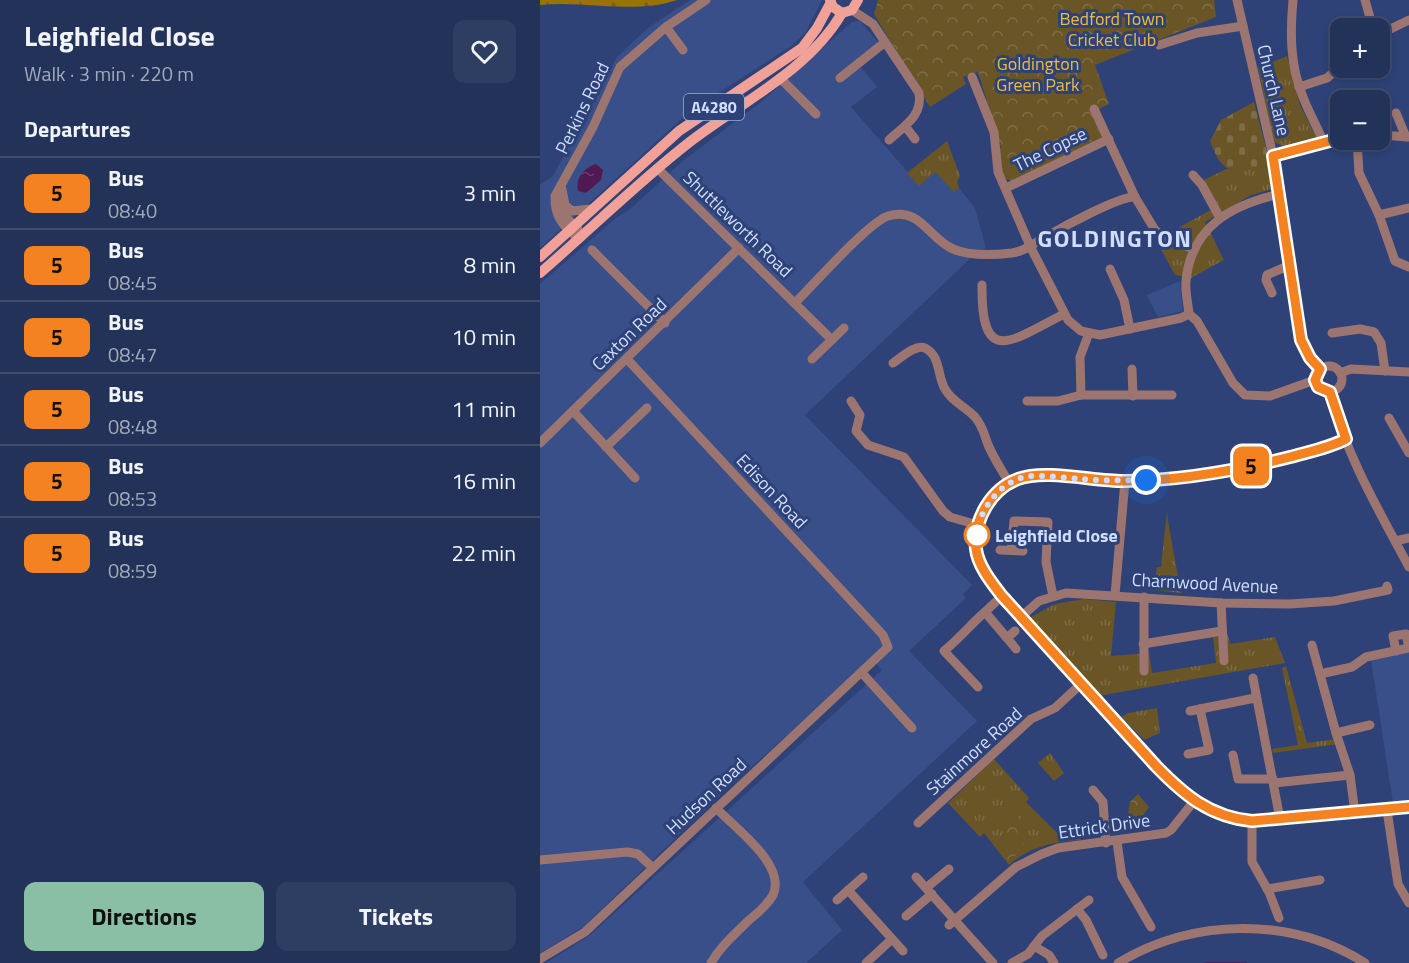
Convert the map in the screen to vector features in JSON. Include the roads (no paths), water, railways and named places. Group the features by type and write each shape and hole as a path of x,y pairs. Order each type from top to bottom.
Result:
{"main road":[{"path":"831,1 837,11 851,8"},
{"name":"A4280","path":"540,257 679,131 802,48 818,28 831,1"},
{"name":"A4280","path":"540,273 690,142 780,78 831,31 851,8"}],"street":[{"name":"Perkins Road","path":"582,237 559,220 555,207 555,196 561,190 593,127 620,66 666,27 706,0"},
{"name":"Church Lane","path":"1237,0 1273,156 1301,340 1310,358 1320,369"},
{"path":"1293,0 1291,44 1299,87 1324,144"},
{"path":"1365,0 1370,18"},
{"path":"851,8 873,24 884,43 908,73 919,93 921,104 918,111 889,140"},
{"path":"1390,29 1409,20"},
{"name":"Church Lane","path":"1159,45 1197,33 1243,26"},
{"path":"666,27 683,51"},
{"path":"840,78 884,43"},
{"path":"1299,87 1330,75"},
{"path":"972,77 994,132 998,172 1031,248 1064,314 1073,325 1089,333 1100,335 1181,318 1189,314"},
{"path":"780,78 816,114"},
{"name":"The Copse","path":"1095,109 1135,196 1155,230 1167,239 1194,249"},
{"path":"1396,113 1408,137"},
{"path":"905,126 915,139"},
{"path":"1390,136 1408,137"},
{"name":"The Copse","path":"1006,188 1109,139"},
{"path":"1273,156 1330,142"},
{"path":"1358,150 1359,173 1379,214 1395,261 1409,267"},
{"name":"Shuttleworth Road","path":"658,169 832,340"},
{"path":"1193,175 1202,185 1220,218"},
{"path":"561,190 565,205 573,211 591,209"},
{"path":"1280,194 1253,201 1220,218 1206,229 1194,249 1185,282 1189,314 1197,321 1233,383 1245,395 1270,396 1315,380 1320,369 1326,366 1335,367 1340,373 1340,384 1330,392"},
{"path":"1031,248 1042,238 1109,205 1135,196"},
{"path":"1379,214 1409,208"},
{"name":"Shuttleworth Road","path":"795,303 874,224 891,215 901,214 918,219 945,244 962,251 1011,253 1031,248"},
{"name":"Caxton Road","path":"540,442 665,323 739,248"},
{"path":"592,250 665,323"},
{"path":"1272,293 1266,280 1268,275 1290,265"},
{"path":"1110,269 1124,300 1131,329"},
{"path":"982,285 983,324 990,337 997,340 1011,340 1064,314"},
{"path":"812,359 844,328"},
{"path":"1332,333 1360,329 1374,332 1381,343 1385,371"},
{"path":"1081,395 1080,357 1089,333"},
{"path":"893,363 916,348 927,349 932,354 939,369 943,387 957,405 975,417 982,426 987,442 1009,483"},
{"name":"Edison Road","path":"627,359 884,635 888,647"},
{"path":"1132,369 1132,396"},
{"path":"1340,373 1351,369 1409,372"},
{"path":"1315,380 1318,387 1330,392 1346,439 1409,567"},
{"path":"1027,402 1058,401 1081,395 1174,395"},
{"path":"851,401 860,415 856,431 863,441 904,457 943,511 950,517 978,525"},
{"path":"606,447 647,408"},
{"path":"573,411 635,478"},
{"path":"1389,418 1409,453"},
{"path":"1346,439 1300,454 1239,469 1182,478 1125,481 1036,476 1009,483 989,502 978,525 976,549 979,559 1002,596 1156,766 1194,801 1221,815 1252,821 1409,807"},
{"path":"1115,595 1125,481"},
{"path":"1011,550 1014,521 1048,522 1046,562 1053,596"},
{"path":"1395,541 1409,538"},
{"path":"1000,550 1023,551"},
{"name":"Charnwood Avenue","path":"1021,616 1039,601 1066,592 1221,603 1290,604 1334,601 1388,590 1387,586"},
{"path":"978,687 940,653 968,632 974,622 1002,596"},
{"path":"1142,666 1143,597"},
{"path":"1221,603 1226,655"},
{"path":"985,612 1011,634 1016,649"},
{"path":"1143,644 1222,631"},
{"path":"1312,645 1350,776 1355,813"},
{"name":"Hudson Road","path":"540,958 585,932 888,647"},
{"path":"1320,674 1352,667 1366,657 1396,651"},
{"path":"862,673 912,728"},
{"path":"1253,678 1280,819"},
{"name":"Stainmore Road","path":"918,823 1031,719 1055,708 1082,683"},
{"path":"1190,711 1255,698"},
{"path":"1188,754 1209,750 1200,709"},
{"path":"1336,733 1370,725"},
{"path":"1233,755 1238,779 1274,781 1350,776"},
{"path":"1093,790 1103,802 1106,843"},
{"name":"Ettrick Drive","path":"952,923 1028,860 1058,848 1117,842 1172,830 1194,801"},
{"path":"711,963 723,945 768,902 776,884 776,877 767,860 716,808"},
{"path":"1386,810 1398,884 1409,903"},
{"path":"1252,821 1252,862 1279,918"},
{"path":"1117,842 1122,877 1152,929"},
{"path":"540,860 627,852 638,854 654,868"},
{"path":"906,916 922,885 949,869"},
{"path":"837,900 862,877"},
{"path":"1267,889 1320,880"},
{"path":"922,885 952,923 993,963"},
{"path":"848,890 903,951"},
{"path":"1012,963 1028,954 1050,929 1089,900"},
{"path":"1077,909 1086,920 1102,949"},
{"path":"1118,963 1162,942 1196,932 1255,929 1313,938 1347,951 1365,963"},
{"path":"866,963 892,939"},
{"path":"1034,946 1049,955 1054,963"}],"water":[{"path":"596,164 603,170 601,180 586,193 578,191 577,186 581,174"}],"waterway":[{"path":"1205,963 1246,963"}],"place":[{"name":"Leighfield Close","path":"977,535"}],"district":[{"name":"GOLDINGTON","path":"1115,238"}],"park label":[{"name":"Bedford Town Cricket Club","path":"1112,28"},
{"name":"Goldington Green Park","path":"1038,73"}]}
